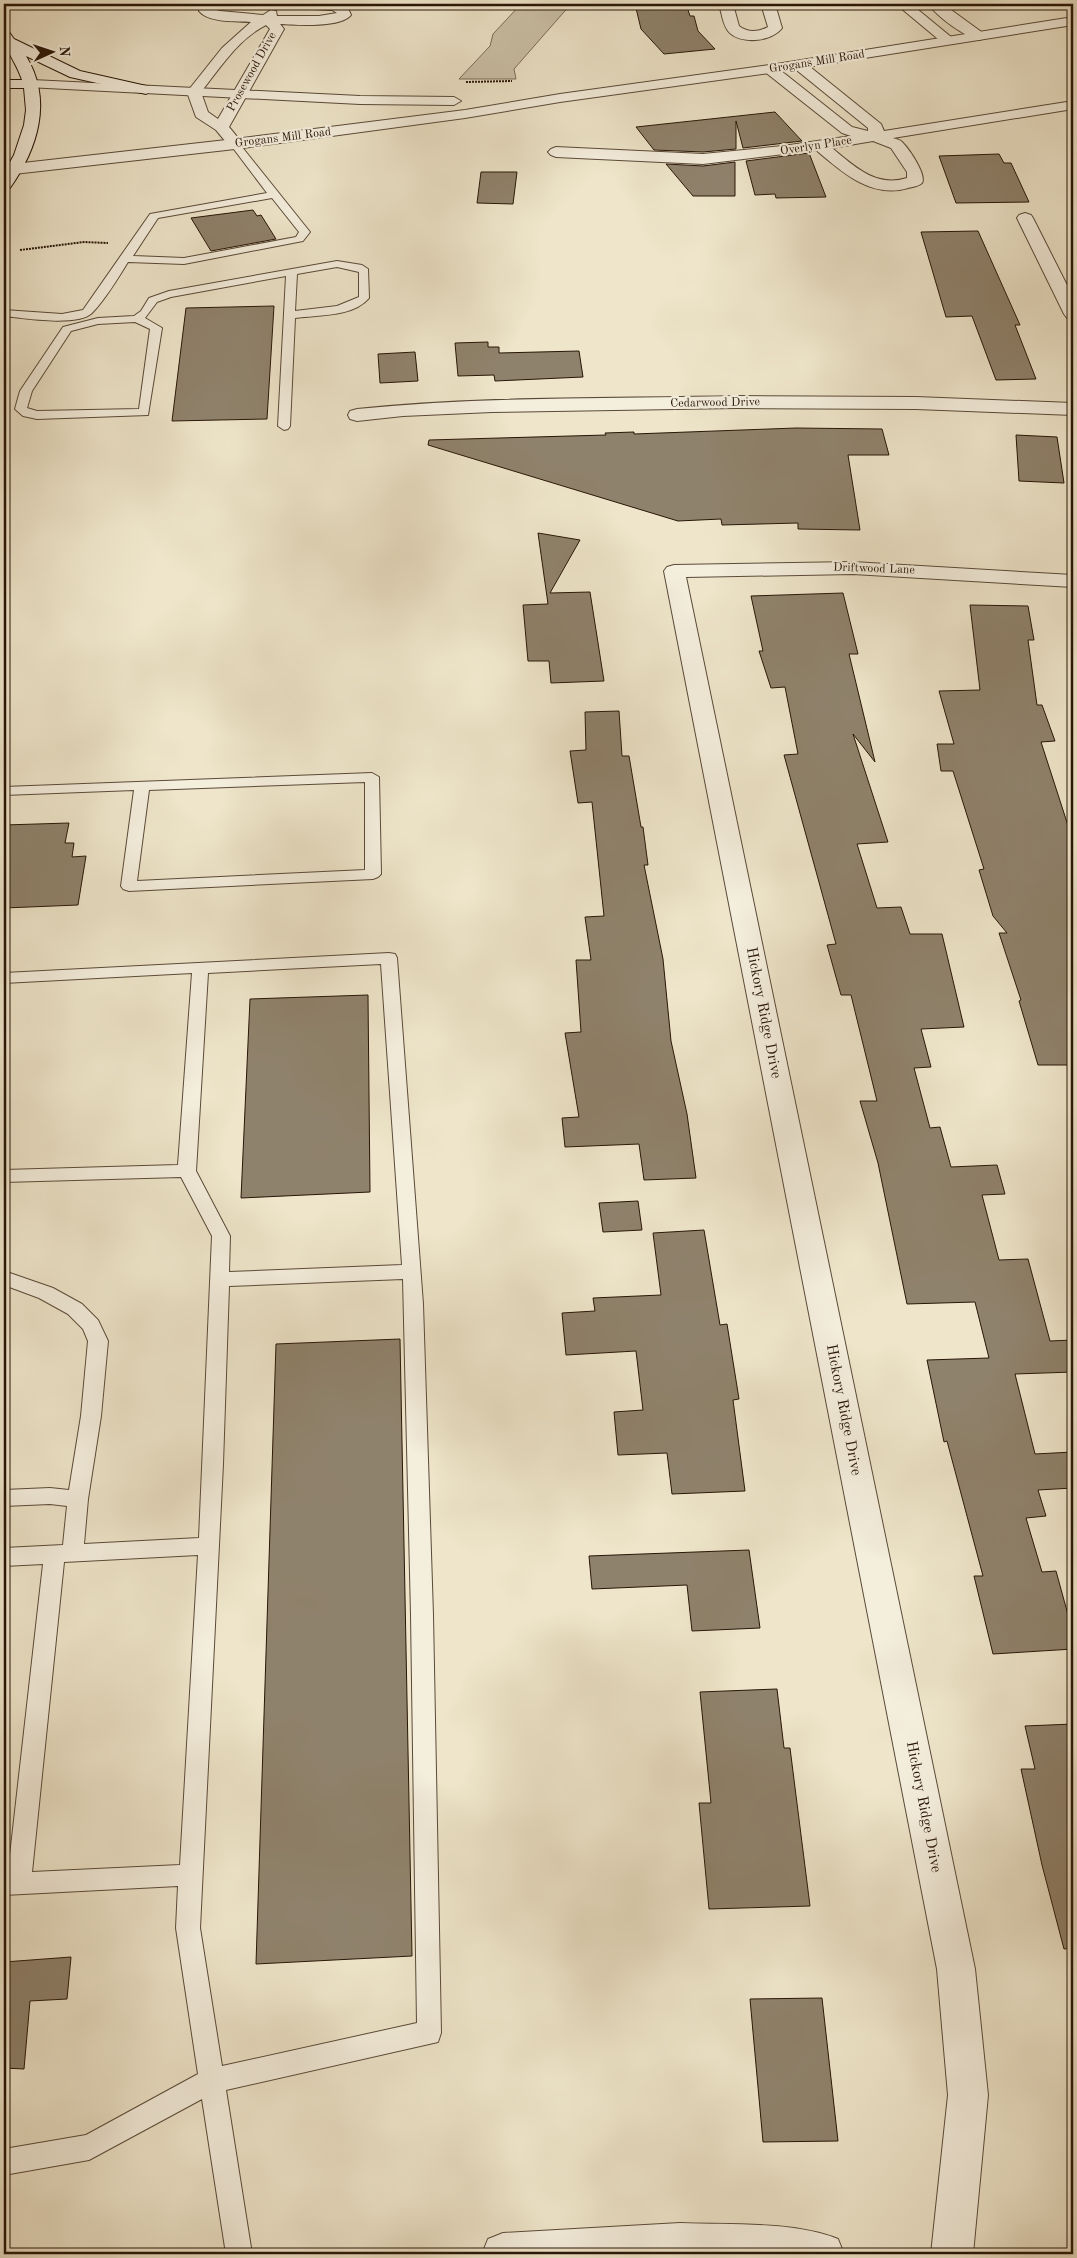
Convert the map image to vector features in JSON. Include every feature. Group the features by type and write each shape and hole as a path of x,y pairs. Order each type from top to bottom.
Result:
{"street":[{"path":"212,4 206,7 206,12 218,15 320,20 338,19 344,15 342,9 333,6 296,4"},
{"name":"Prosewood Drive","path":"235,144 221,128 201,114 194,92 235,42 250,28 268,18 277,4"},
{"path":"729,4 727,8 733,28 741,33 756,35 770,33 775,28 768,4"},
{"path":"903,4 949,41"},
{"path":"935,4 958,23 980,36"},
{"name":"Prosewood Drive","path":"221,128 277,29 268,18"},
{"name":"Grogans Mill Road","path":"9,170 235,144 455,115 560,98 799,65 1073,21"},
{"path":"4,185 9,170 29,141 34,112 32,84 21,60 6,39"},
{"path":"6,39 75,74 146,90"},
{"path":"799,65 876,127 876,137"},
{"path":"770,69 847,130 876,137 897,146 914,172 915,181 904,186 888,187 871,184 820,146"},
{"name":"Grogans Mill Road","path":"4,84 369,100 463,101 560,98"},
{"name":"Overlyn Place","path":"556,152 632,158 703,159 783,152 1073,105"},
{"path":"1025,218 1065,278 1073,314"},
{"name":"Cedarwood Drive","path":"357,415 403,410 492,406 737,402 916,403 1073,409"},
{"name":"Driftwood Lane","path":"674,571 853,568 1073,581"},
{"name":"Hickory Ridge Drive","path":"674,571 956,1969 968,2094 952,2254"},
{"path":"503,2254 680,2244 797,2249 823,2254"}],"lane":[{"path":"125,260 184,261 300,239 305,232 235,144"},
{"path":"4,313 78,320 137,319 156,328 144,412 37,415 27,413 21,409 26,390 67,329 78,320 87,312 154,216 274,195"},
{"path":"137,319 145,313 158,296 338,264 358,266 364,271 364,298 344,307 290,315"},
{"path":"284,426 292,272"},
{"path":"4,791 372,777 373,874 129,886 142,786"},
{"path":"4,978 389,958 411,1272 422,1615 429,2033 393,2039 213,2080 89,2147 4,2162"},
{"path":"200,968 187,1171 221,1236 208,1546 188,1928 239,2254"},
{"path":"4,1176 187,1171"},
{"path":"220,1279 411,1272"},
{"path":"4,1278 46,1293 75,1309 91,1326 98,1341 91,1416 78,1499 64,1554 11,1884 191,1874"},
{"path":"4,1498 50,1496 78,1499"},
{"path":"4,1557 208,1546"}],"path":[{"path":"460,82 516,81"},
{"path":"20,250 84,242 135,244"}],"shaded area":[{"path":"521,4 571,4 514,69 516,79 459,79 490,46 493,34"}],"building":[{"path":"635,4 686,4 690,16 694,16 698,31 715,49 664,54 641,29"},
{"path":"775,112 802,141 743,148 736,121 736,149 703,152 654,150 636,127"},
{"path":"809,153 826,197 776,198 775,194 755,195 746,161"},
{"path":"999,154 1004,163 1011,163 1029,202 956,203 939,156"},
{"path":"735,162 735,196 693,196 666,164 703,166"},
{"path":"481,172 517,172 513,204 477,203"},
{"path":"253,210 257,216 261,215 276,239 211,251 191,218"},
{"path":"978,231 1020,325 1015,325 1036,379 996,380 972,316 946,317 921,232"},
{"path":"274,306 267,419 172,421 186,308"},
{"path":"488,342 488,347 499,347 499,353 579,351 583,377 495,381 494,375 458,376 455,343"},
{"path":"415,352 418,381 380,383 378,354"},
{"path":"796,428 882,429 889,455 848,455 860,530 798,529 798,523 722,525 721,519 678,521 428,445 429,440"},
{"path":"1016,435 1057,437 1064,483 1019,481"},
{"path":"538,533 580,540 550,593 590,592 604,681 551,683 549,661 528,661 523,605 548,604"},
{"path":"843,593 858,654 849,654 875,762 853,734 888,842 857,844 877,908 901,907 910,934 942,934 964,1027 921,1029 931,1067 914,1068 930,1128 940,1127 951,1167 997,1165 1005,1194 982,1195 999,1260 1028,1259 1050,1341 1073,1340 1073,1372 1015,1374 1035,1454 1073,1452 1073,1488 1038,1490 1046,1516 1026,1518 1042,1572 1056,1571 1073,1633 1073,1649 993,1654 974,1576 983,1576 947,1441 944,1442 927,1360 989,1358 975,1302 907,1304 878,1163 860,1101 877,1101 851,995 841,995 827,945 836,944 784,755 798,754 785,687 771,688 759,651 763,651 751,596"},
{"path":"970,605 1028,606 1034,640 1028,640 1037,705 1042,705 1055,741 1041,742 1073,841 1073,1065 1038,1065 1019,1001 1021,1000 999,933 1007,933 993,916 979,870 984,869 953,771 941,771 937,744 954,744 939,691 980,690"},
{"path":"619,711 622,756 629,756 641,827 643,827 648,865 644,865 663,959 671,1041 687,1114 696,1178 644,1180 639,1144 565,1147 562,1118 579,1117 565,1033 581,1032 576,960 591,960 585,917 604,916 592,802 578,803 570,751 586,750 585,712"},
{"path":"69,823 65,843 74,843 72,857 86,856 78,905 4,908 4,825"},
{"path":"368,995 370,1192 241,1198 250,999"},
{"path":"638,1201 642,1230 603,1232 599,1203"},
{"path":"704,1230 720,1325 727,1324 739,1399 733,1400 745,1491 672,1494 667,1453 618,1455 614,1412 643,1410 636,1351 566,1355 562,1313 595,1311 593,1298 661,1295 653,1233"},
{"path":"400,1339 412,1956 256,1964 276,1344"},
{"path":"749,1550 760,1628 692,1631 687,1585 592,1589 589,1556"},
{"path":"777,1689 784,1748 790,1748 810,1906 709,1909 699,1803 711,1803 700,1692"},
{"path":"1073,1724 1073,1948 1064,1949 1042,1865 1021,1769 1035,1769 1025,1726"},
{"path":"71,1957 67,1999 30,2001 24,2069 4,2068 4,1962"},
{"path":"822,1998 838,2141 763,2142 750,1999"}]}
